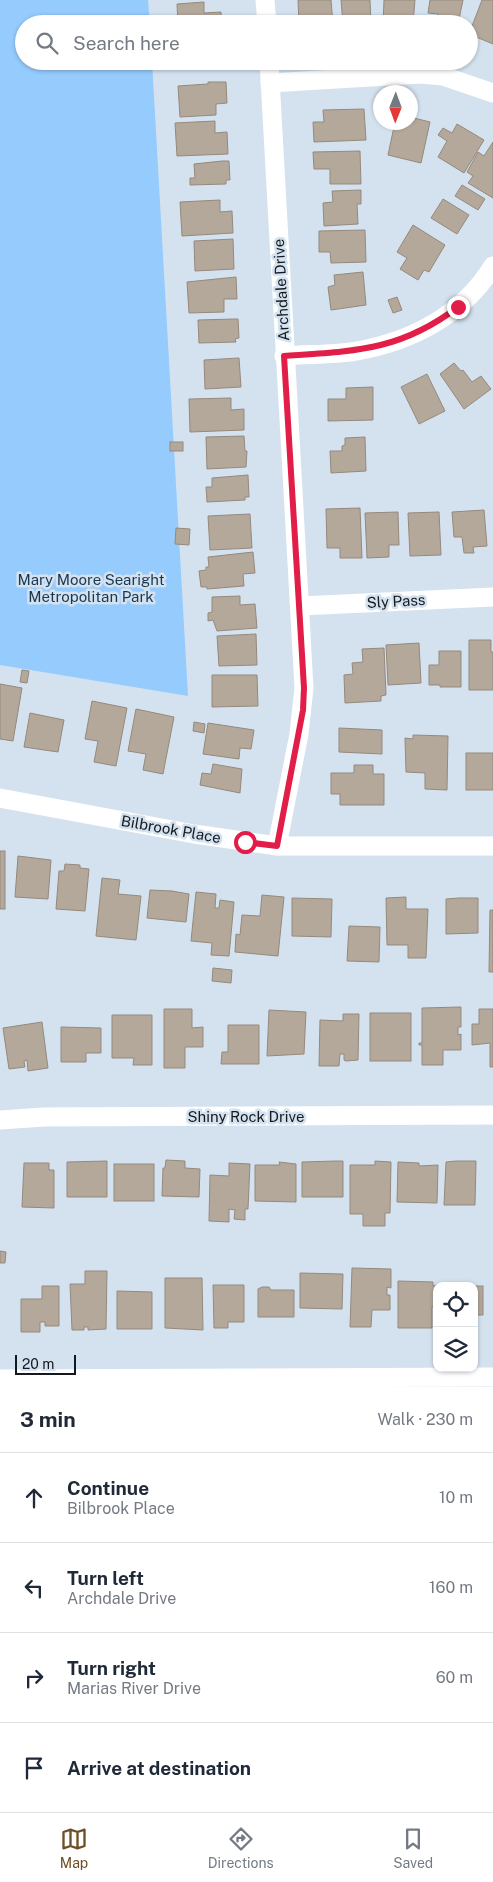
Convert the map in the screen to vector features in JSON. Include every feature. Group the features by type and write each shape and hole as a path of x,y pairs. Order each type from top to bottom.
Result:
{"street":[{"path":"265,0 266,15"},
{"name":"Archdale Drive","path":"269,70 304,688 303,710 277,846"},
{"path":"270,83 420,74 443,76 493,93"},
{"path":"284,356 356,351 390,344 417,333 439,322 458,307 475,292 493,266"},
{"name":"Sly Pass","path":"300,606 493,597"},
{"name":"Bilbrook Place","path":"0,798 194,834 277,846 493,846"},
{"name":"Shiny Rock Drive","path":"0,1120 54,1117 493,1115"},
{"path":"0,1379 493,1377"}],"green space":[{"name":"Mary Moore Searight Metropolitan Park","path":"0,0 148,0 149,15 15,15 15,70 153,70 188,696 0,665"}],"building":[{"path":"298,0 331,0 332,15 299,15"},
{"path":"341,0 370,0 371,15 342,15"},
{"path":"384,0 415,0 414,15 383,15"},
{"path":"430,0 463,0 460,15 428,13"},
{"path":"482,0 493,0 493,44 478,38 478,15 476,15"},
{"path":"204,2 204,13 221,12 221,15 178,15 177,4"},
{"path":"208,82 226,82 227,103 216,104 216,115 180,117 178,86 208,84"},
{"path":"364,109 366,140 314,142 313,122 324,122 323,110"},
{"path":"418,119 430,122 421,163 388,155 393,130 418,130"},
{"path":"215,121 215,133 227,132 228,154 177,156 175,123"},
{"path":"457,124 484,140 464,173 438,157 447,141 438,135 443,128 452,133"},
{"path":"493,142 493,198 468,183 473,176 467,172 478,152 484,156"},
{"path":"360,151 361,184 330,184 330,169 314,169 313,152"},
{"path":"229,161 230,180 226,180 226,184 190,185 190,178 195,178 194,164"},
{"path":"462,185 485,199 478,210 455,196"},
{"path":"361,190 361,204 357,204 358,224 324,226 323,203 333,202 332,191"},
{"path":"443,199 469,215 457,234 431,218"},
{"path":"220,200 220,212 232,211 233,233 182,236 180,202"},
{"path":"413,225 445,245 429,272 424,270 418,280 400,269 407,258 397,252"},
{"path":"365,230 366,262 331,263 330,252 319,252 319,231"},
{"path":"233,239 234,269 195,271 194,241"},
{"path":"363,272 366,305 331,310 328,287 335,285 334,275"},
{"path":"236,277 237,299 224,299 224,312 189,313 187,282"},
{"path":"397,297 402,310 393,313 388,300"},
{"path":"238,319 239,338 235,339 236,342 199,343 198,320"},
{"path":"239,358 241,387 205,389 204,360"},
{"path":"454,363 461,371 463,370 472,382 481,376 491,389 464,409 440,374"},
{"path":"427,374 445,411 419,424 401,387"},
{"path":"373,387 373,420 328,421 328,399 346,399 346,388"},
{"path":"231,398 231,410 244,409 244,430 190,432 189,399"},
{"path":"244,436 245,451 247,451 246,467 207,469 206,437"},
{"path":"365,437 366,471 331,473 330,451 342,451 342,446 345,445 345,438"},
{"path":"170,442 183,442 183,451 170,451"},
{"path":"248,475 249,497 245,497 245,500 207,502 206,487 212,487 212,478"},
{"path":"360,508 362,558 340,558 340,548 327,548 326,509"},
{"path":"484,510 487,546 473,547 474,553 464,553 462,537 454,537 452,512"},
{"path":"398,512 399,545 389,545 389,557 367,558 365,513"},
{"path":"439,512 441,555 410,556 408,513"},
{"path":"250,514 252,548 210,550 208,516"},
{"path":"176,528 190,529 189,545 175,544"},
{"path":"253,552 255,573 243,574 244,586 207,589 207,587 201,587 199,571 206,570 206,567 209,567 208,557"},
{"path":"240,596 240,605 255,604 257,628 217,631 213,620 208,621 208,613 212,612 212,597"},
{"path":"256,634 257,665 219,666 217,636"},
{"path":"469,640 491,640 491,652 493,652 493,690 469,690"},
{"path":"419,643 421,683 388,685 386,645"},
{"path":"384,648 386,695 381,696 381,701 345,703 344,675 353,674 352,663 363,662 362,649"},
{"path":"439,651 461,651 461,687 429,685 429,665 439,665"},
{"path":"22,670 29,671 27,683 20,682"},
{"path":"212,675 257,675 258,706 212,707"},
{"path":"0,684 22,688 13,741 0,739"},
{"path":"92,701 127,708 116,766 94,762 98,741 85,739"},
{"path":"136,709 174,717 163,774 143,770 146,754 128,751"},
{"path":"30,713 64,720 58,752 24,747"},
{"path":"194,722 205,724 204,733 193,731"},
{"path":"208,723 254,730 251,749 240,748 239,759 203,754"},
{"path":"339,728 382,730 382,754 339,752"},
{"path":"413,735 448,736 447,790 425,789 425,773 406,772 405,738 413,739"},
{"path":"466,753 493,753 493,790 466,790"},
{"path":"213,764 242,769 240,793 200,785 202,773 211,774"},
{"path":"354,765 373,765 373,774 384,774 384,805 340,805 340,794 331,794 331,773 354,773"},
{"path":"0,851 5,851 5,909 0,909"},
{"path":"18,856 51,860 48,899 15,897"},
{"path":"65,864 80,865 80,868 89,869 85,911 56,909 59,871 64,871"},
{"path":"102,878 120,880 118,894 141,896 136,940 96,936"},
{"path":"150,890 189,894 186,922 147,918"},
{"path":"196,892 216,894 215,908 219,908 220,900 234,902 229,956 211,955 212,943 191,941"},
{"path":"262,895 284,897 278,956 235,952 236,934 240,935 242,915 260,916"},
{"path":"406,897 406,909 428,909 426,958 408,958 408,945 387,945 386,898"},
{"path":"292,898 332,899 331,937 292,936"},
{"path":"478,898 478,933 446,934 446,899"},
{"path":"490,910 493,910 493,972 489,972"},
{"path":"349,926 380,927 379,962 347,961"},
{"path":"213,968 232,970 231,983 212,981"},
{"path":"461,1007 461,1027 458,1027 458,1035 461,1034 461,1050 443,1050 443,1065 422,1065 422,1045 419,1045 419,1043 422,1043 422,1008"},
{"path":"164,1009 192,1009 192,1028 203,1027 203,1047 185,1047 185,1068 164,1068"},
{"path":"479,1009 493,1009 493,1067 490,1067 490,1043 472,1045 472,1024 479,1024"},
{"path":"269,1010 306,1012 304,1054 267,1056"},
{"path":"370,1013 411,1013 411,1061 370,1061"},
{"path":"343,1014 359,1014 358,1060 346,1061 344,1060 344,1054 340,1054 339,1066 319,1066 320,1020 343,1021"},
{"path":"112,1015 152,1015 152,1065 133,1065 134,1058 112,1058"},
{"path":"42,1022 48,1068 28,1071 27,1060 24,1061 25,1067 9,1069 3,1028"},
{"path":"228,1025 259,1025 259,1064 221,1064 222,1052 228,1052"},
{"path":"61,1027 101,1028 101,1053 86,1053 86,1062 61,1062"},
{"path":"166,1160 185,1161 185,1168 200,1169 199,1197 162,1196 163,1168 165,1168"},
{"path":"107,1161 107,1197 67,1197 67,1162"},
{"path":"343,1161 343,1197 302,1197 302,1162"},
{"path":"375,1161 391,1162 390,1213 385,1213 385,1226 363,1226 363,1214 350,1214 350,1165 375,1165"},
{"path":"476,1161 475,1205 444,1205 446,1162"},
{"path":"279,1162 296,1164 296,1202 255,1201 255,1165 280,1165"},
{"path":"398,1162 419,1163 419,1166 438,1165 437,1203 397,1202"},
{"path":"24,1163 49,1163 49,1170 54,1170 54,1208 22,1207"},
{"path":"229,1163 250,1164 248,1209 245,1209 245,1220 234,1219 235,1210 229,1209 229,1222 209,1221 210,1175 229,1176"},
{"path":"114,1164 154,1164 154,1201 114,1201"},
{"path":"0,1251 6,1252 5,1263 0,1263"},
{"path":"352,1268 391,1269 391,1288 387,1287 387,1295 390,1295 390,1310 372,1310 371,1327 350,1327"},
{"path":"85,1271 107,1271 106,1329 88,1330 88,1327 84,1327 84,1330 72,1330 70,1284 85,1284"},
{"path":"300,1273 343,1274 342,1309 300,1308"},
{"path":"165,1278 202,1278 203,1330 165,1328"},
{"path":"398,1281 433,1282 432,1328 398,1328"},
{"path":"213,1285 244,1285 244,1322 228,1322 228,1328 214,1328"},
{"path":"42,1286 59,1286 59,1326 45,1326 45,1322 40,1322 40,1332 21,1332 21,1299 42,1299"},
{"path":"478,1286 483,1286 483,1315 478,1315"},
{"path":"269,1287 271,1290 294,1290 294,1317 258,1317 258,1289"},
{"path":"117,1291 152,1292 152,1329 117,1329"}],"route":[{"path":"245,842 277,846 303,710 304,688 284,356 356,351 390,344 439,322 458,307"}]}
